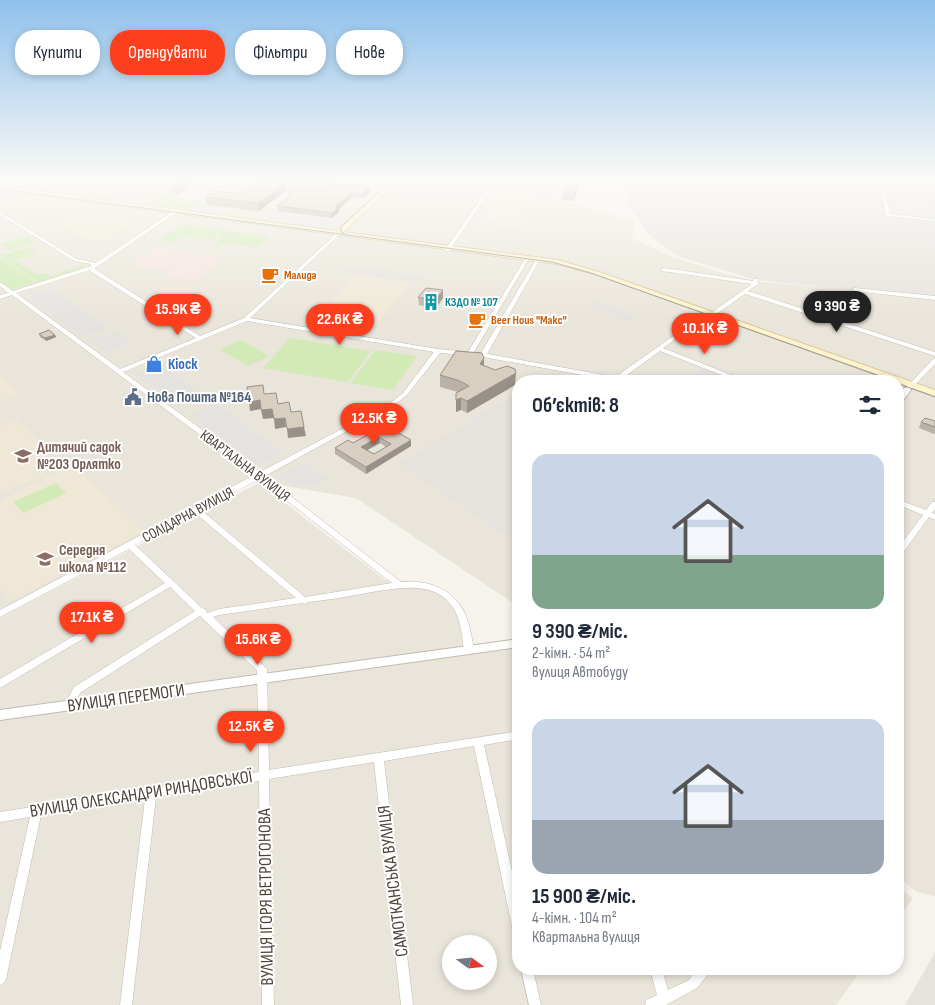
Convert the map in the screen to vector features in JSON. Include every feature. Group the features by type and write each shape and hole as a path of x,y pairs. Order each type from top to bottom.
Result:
{"main road":[{"path":"292,228 538,260 581,268 713,314 874,375"},
{"path":"337,233 342,228"},
{"path":"538,260 866,375"},
{"path":"906,387 935,393"},
{"path":"906,387 935,400"}],"street":[{"path":"24,228 76,260 94,263 92,270 200,338"},
{"path":"0,297 93,267 152,228"},
{"path":"448,248 462,228"},
{"path":"118,372 246,320 337,233"},
{"path":"470,354 527,259"},
{"path":"483,355 538,260"},
{"path":"624,375 705,317 713,314 745,292 756,281 664,270"},
{"name":"КВАРТАЛЬНА ВУЛИЦЯ","path":"0,284 260,476 400,585"},
{"path":"856,290 935,298"},
{"path":"745,292 935,354"},
{"path":"246,320 438,351 483,355 585,375"},
{"path":"660,349 727,375"},
{"name":"СОЛІДАРНА ВУЛИЦЯ","path":"0,614 131,546 400,399 438,351"},
{"path":"906,387 935,360"},
{"path":"904,504 931,516"},
{"path":"904,546 931,516 935,504"},
{"path":"196,511 305,601"},
{"path":"131,546 205,613 262,670 263,678"},
{"path":"0,684 171,583"},
{"path":"68,706 77,690 205,613 305,601 400,585 418,584 439,590 450,598 464,615 469,650"},
{"name":"ВУЛИЦЯ ПЕРЕМОГИ","path":"0,715 512,644"},
{"name":"ВУЛИЦЯ ІГОРЯ ВЕТРОГОНОВА","path":"263,678 268,1005"},
{"name":"ВУЛИЦЯ ОЛЕКСАНДРИ РИНДОВСЬКОЇ","path":"0,817 512,736"},
{"path":"478,742 512,899"},
{"name":"САМОТКАНСЬКА ВУЛИЦЯ","path":"378,757 407,1005"},
{"path":"126,1005 151,793"},
{"path":"0,979 37,811"},
{"path":"528,975 535,1005"},
{"path":"658,975 665,999"},
{"path":"651,1005 694,984 701,975"}],"shaded area":[{"path":"0,228 633,228 632,238 673,257 723,273 761,282 935,297 935,896 917,892 904,882 904,375 512,375 512,602 356,498 250,480 0,612"},
{"path":"65,228 124,228 104,241 82,238"},
{"path":"644,228 935,228 935,297 756,280 677,256 648,234"},
{"path":"156,248 223,258 196,281 164,276 171,270 133,265"},
{"path":"348,265 426,276 420,283 342,272"},
{"path":"357,275 410,283 372,331 314,322"},
{"path":"52,289 107,328 82,337 34,302 37,301 31,296"},
{"path":"597,301 636,316 627,322 587,307"},
{"path":"115,332 132,343 106,353 90,341"},
{"path":"160,365 198,391 173,402 135,375"},
{"path":"701,368 720,375 692,375"},
{"path":"548,373 563,375 545,375"},
{"path":"0,376 20,394 0,402"},
{"path":"512,396 512,541 399,463"},
{"path":"216,403 283,454 260,466 191,415"},
{"name":"Дитячий садок №203 Орлятко","path":"16,419 40,442 39,449 49,459 39,464 48,474 14,488 0,490 0,426"},
{"path":"303,462 329,479 316,486 290,483 279,475"},
{"name":"Середня школа №112","path":"73,464 144,531 10,601 0,587 0,502"},
{"path":"259,483 385,580 415,581 444,590 464,609 475,652 512,647 512,975 858,975 836,1005 0,1005 0,618"},
{"path":"904,892 913,898 904,911"},
{"path":"935,952 935,1005 905,1005"}],"green space":[{"path":"177,228 217,229 215,240 180,237 175,241 179,243 159,240"},
{"path":"218,230 270,237 257,248 223,243 217,247 222,249 216,249"},
{"path":"29,236 37,241 9,250 1,244"},
{"path":"30,247 35,254 14,260 37,275 45,273 50,276 82,265 85,267 37,282 0,256"},
{"path":"0,258 35,282 37,282 11,290 0,282"},
{"path":"290,338 371,351 348,382 263,368"},
{"path":"241,340 269,356 248,366 220,350"},
{"path":"376,350 417,356 393,390 350,383"},
{"path":"56,483 66,493 23,513 13,502"}],"building":[{"path":"426,288 443,290 435,300 418,297"},
{"path":"49,330 55,335 45,338 39,334"},
{"path":"456,351 482,353 484,358 480,364 495,370 507,366 515,369 516,373 467,401 461,398 456,400 456,393 469,386 440,375"},
{"path":"263,385 264,394 276,393 278,404 289,402 291,412 301,411 304,427 287,429 285,418 274,419 272,409 261,410 260,400 249,402 247,387"},
{"path":"925,418 935,421 935,427 921,422"},
{"path":"379,422 411,440 366,467 335,448 348,440 353,443 371,433 365,429","holes":["379,437 391,444 374,454 361,447"]}],"tram line":[{"path":"294,228 347,235"},
{"path":"341,228 341,232 347,235"},
{"path":"347,235 552,262 588,272 877,375"},
{"path":"904,386 935,397"}],"place":[{"name":"Малида","path":"270,275"},
{"name":"КЗДО № 107","path":"431,302"},
{"name":"Beer Hous \"Макс\"","path":"477,320"},
{"name":"Кіоск","path":"154,364"},
{"name":"Нова Пошта №164","path":"133,397"},
{"name":"Дитячий садок №203 Орлятко","path":"23,456"},
{"name":"Середня школа №112","path":"45,559"}]}
